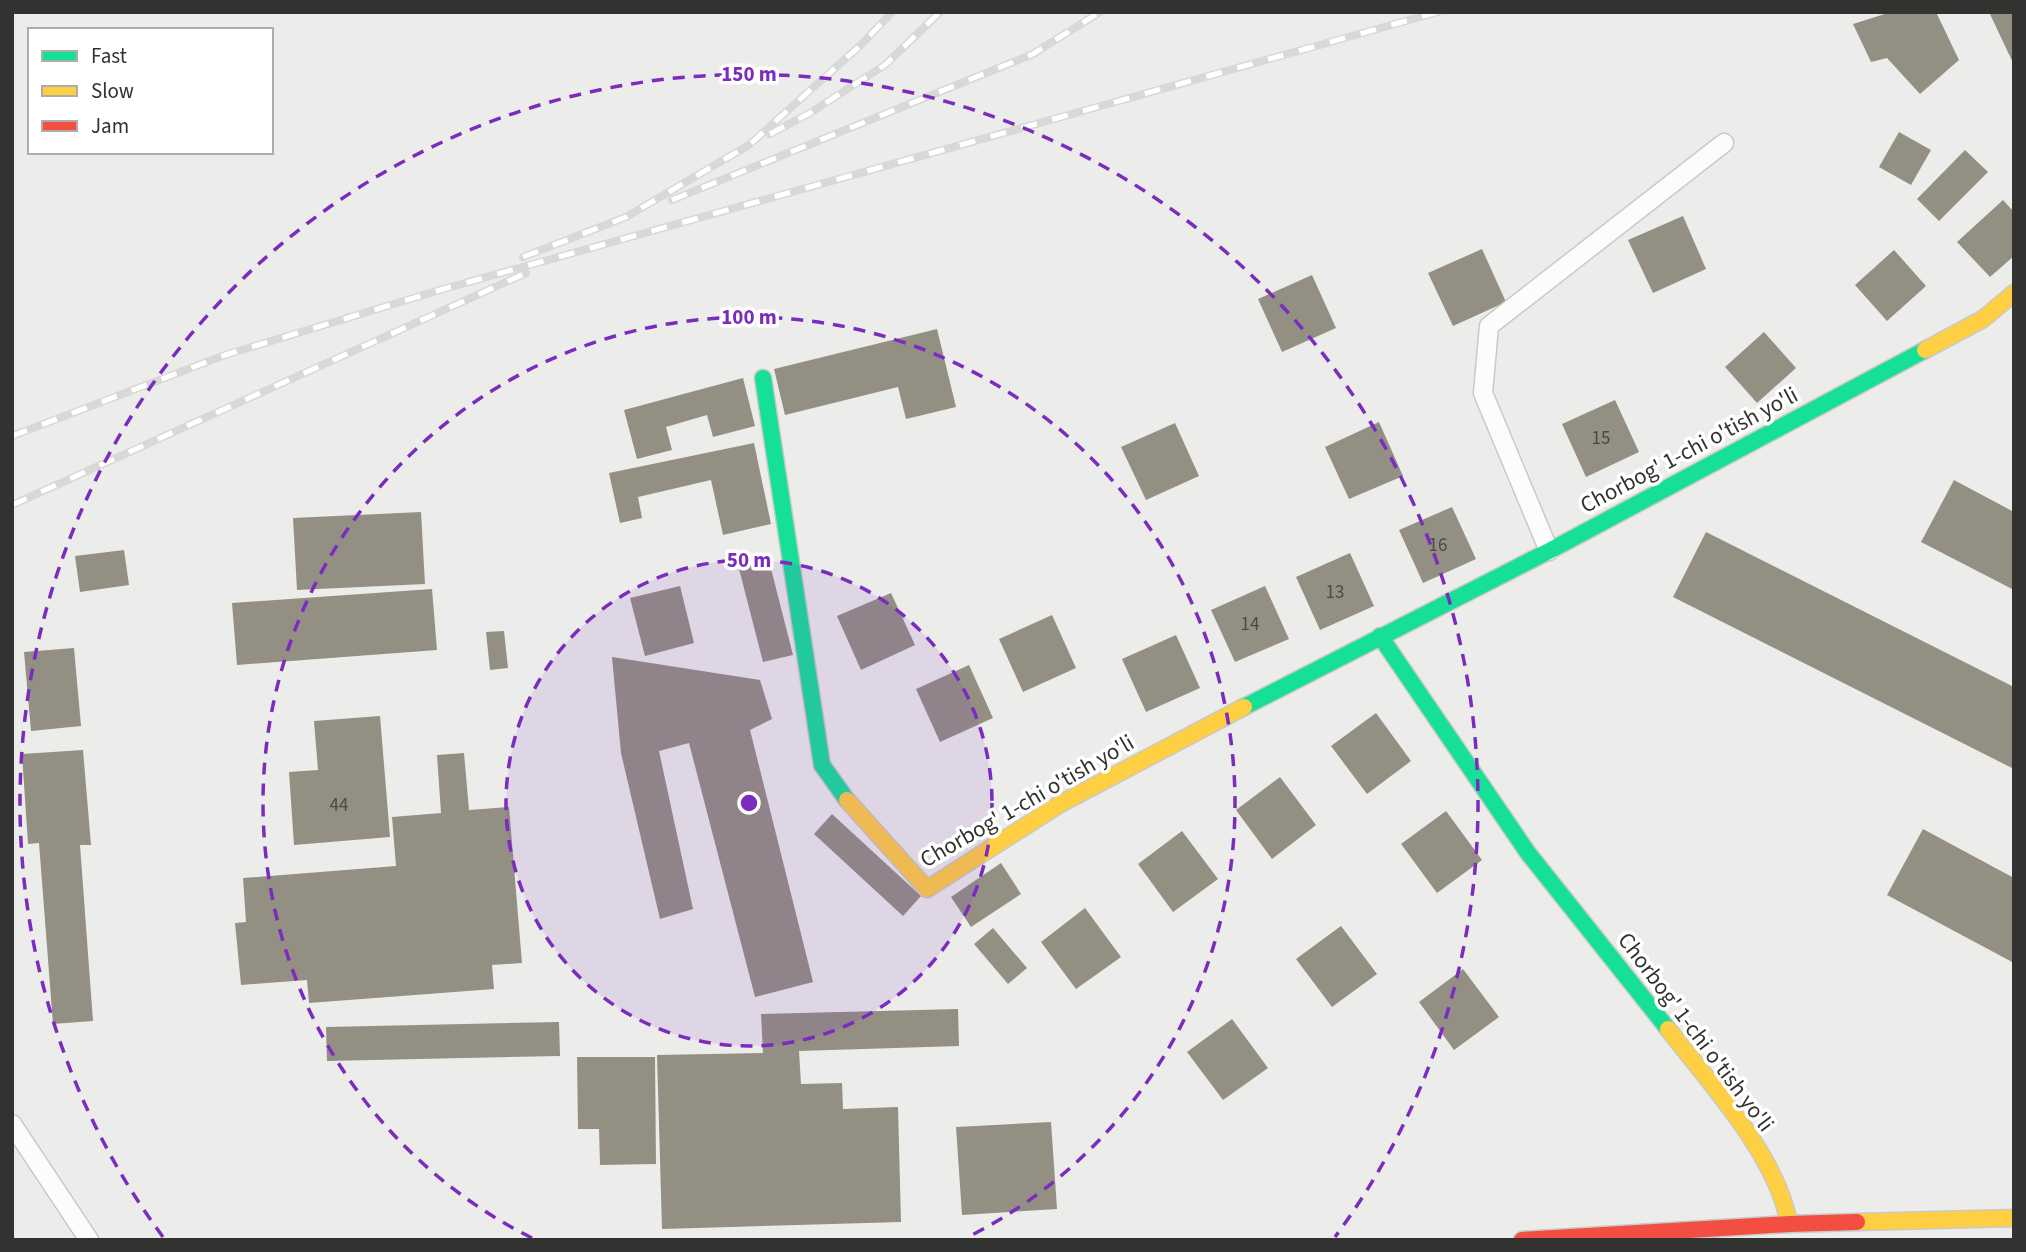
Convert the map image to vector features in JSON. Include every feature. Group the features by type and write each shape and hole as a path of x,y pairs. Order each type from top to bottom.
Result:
{"street":[{"name":"Chorbog' 1-chi o'tish yo'li","path":"763,378 822,765 851,805 927,889 1060,804 1380,636 1549,551 1983,318 2014,293"},
{"name":"Chorbog' 1-chi o'tish yo'li","path":"1380,636 1528,853 1741,1122 1785,1200 1789,1224"},
{"path":"1522,1240 1789,1224 2014,1218"}],"lane":[{"path":"1549,551 1483,393 1489,326 1724,143"},
{"path":"12,1124 89,1240"}],"building":[{"path":"1891,12 1936,12 1959,60 1920,94 1887,58 1871,62 1853,24"},
{"path":"1989,12 2014,12 2014,65"},
{"path":"1899,132 1931,150 1911,185 1879,167"},
{"path":"1965,150 1988,172 1939,221 1917,199"},
{"path":"2003,200 2014,212 2014,256 1990,277 1957,242"},
{"path":"1683,216 1706,269 1653,293 1628,240"},
{"path":"1482,249 1506,302 1453,326 1428,273"},
{"path":"1894,250 1926,286 1887,321 1855,285"},
{"path":"1312,275 1336,328 1282,352 1258,299"},
{"path":"937,329 956,407 906,419 898,387 785,415 774,369"},
{"path":"1764,332 1796,368 1757,403 1725,367"},
{"path":"743,378 755,426 713,437 707,415 666,427 672,450 637,459 624,410"},
{"path":"1615,400 1639,452 1586,477 1562,424"},
{"path":"1379,422 1403,476 1349,499 1325,447"},
{"path":"1175,423 1199,476 1146,500 1121,447"},
{"path":"754,443 771,524 723,535 711,480 638,497 642,518 620,523 609,473"},
{"path":"1954,480 2014,512 2014,590 1921,542"},
{"path":"1452,507 1476,559 1423,583 1399,530"},
{"path":"421,512 425,584 297,590 293,518"},
{"path":"1706,532 2014,687 2014,769 1673,597"},
{"path":"124,550 129,585 80,592 75,556"},
{"path":"767,553 793,655 763,662 737,561"},
{"path":"1350,553 1374,606 1320,630 1296,577"},
{"path":"680,586 694,643 645,656 630,598"},
{"path":"1265,586 1289,639 1235,662 1211,610"},
{"path":"432,589 437,650 237,665 232,603"},
{"path":"891,593 915,645 861,670 837,616"},
{"path":"1052,615 1076,668 1023,692 999,639"},
{"path":"504,631 508,668 490,670 486,632"},
{"path":"1176,635 1200,688 1146,712 1122,659"},
{"path":"74,648 81,726 31,731 24,652"},
{"path":"612,657 760,680 772,719 750,730 813,982 755,997 689,743 659,751 693,909 660,919 621,753"},
{"path":"969,665 993,718 940,742 916,689"},
{"path":"1376,713 1411,761 1367,794 1331,746"},
{"path":"380,716 390,837 294,845 289,772 318,770 314,721"},
{"path":"83,750 91,845 80,845 93,1021 53,1024 39,843 28,844 22,754"},
{"path":"464,753 469,810 509,807 522,963 492,965 494,989 309,1003 307,980 241,985 235,923 246,922 243,878 396,866 392,817 441,813 437,755"},
{"path":"1280,777 1316,825 1272,859 1236,810"},
{"path":"1446,811 1482,860 1437,893 1401,844"},
{"path":"832,814 921,896 903,916 814,834"},
{"path":"1923,829 2014,878 2014,963 1887,895"},
{"path":"1182,831 1218,879 1173,912 1138,864"},
{"path":"1001,863 1021,894 971,927 951,897"},
{"path":"1085,908 1121,957 1076,989 1041,942"},
{"path":"1341,926 1377,974 1332,1007 1296,959"},
{"path":"993,928 1027,968 1008,984 974,944"},
{"path":"1463,969 1499,1017 1454,1050 1419,1002"},
{"path":"958,1009 959,1046 799,1051 801,1084 842,1083 843,1109 898,1107 901,1222 662,1229 657,1055 763,1053 761,1014"},
{"path":"1232,1019 1268,1068 1223,1100 1187,1052"},
{"path":"559,1022 560,1056 327,1061 326,1027"},
{"path":"577,1057 655,1057 656,1164 600,1165 599,1129 578,1129"},
{"path":"1051,1122 1057,1209 962,1215 956,1127"}],"railway":[{"path":"523,257 626,217 749,145 862,44 892,12"},
{"path":"770,134 810,113 885,65 940,12"},
{"path":"672,200 1033,54 1100,12"},
{"path":"12,436 225,355 440,290 1438,12"},
{"path":"12,505 526,273"}],"traffic: fast":[{"path":"1244,707 1549,551 1925,350"},
{"path":"763,378 822,765 847,800"},
{"path":"1380,636 1528,853 1668,1029"}],"traffic: slow":[{"path":"1925,350 1983,319 2014,293"},
{"path":"847,800 927,889 1060,804 1244,707"},
{"path":"1668,1029 1757,1147 1782,1199 1789,1224"},
{"path":"1857,1222 2014,1218"}],"traffic: jam":[{"path":"1522,1240 1857,1222"}]}
